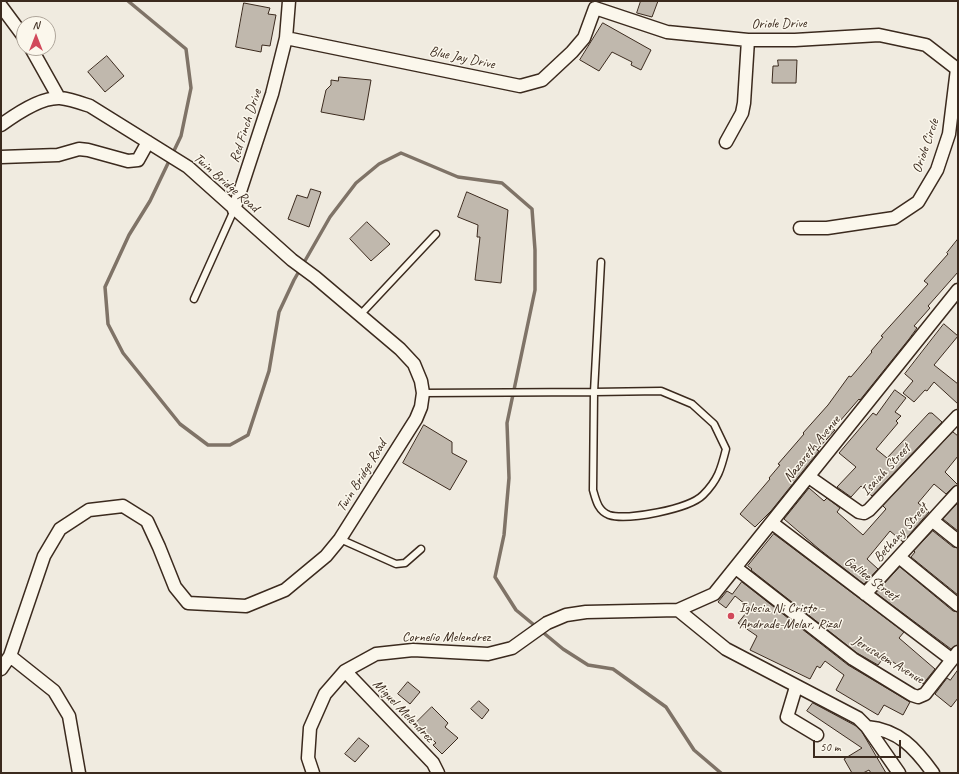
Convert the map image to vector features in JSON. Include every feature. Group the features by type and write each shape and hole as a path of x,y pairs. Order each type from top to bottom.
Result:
{"street":[{"name":"Red Finch Drive","path":"234,210 272,94 286,38 289,1"},
{"name":"Blue Jay Drive","path":"286,38 520,86 542,80 572,52 584,38 594,4"},
{"name":"Oriole Drive","path":"594,4 667,32 748,40 795,40 878,35 926,45 958,69"},
{"path":"1,6 16,26"},
{"path":"726,142 742,113 748,40"},
{"path":"1,125 17,114 38,104 59,98 35,56"},
{"name":"Oriole Circle","path":"800,228 827,228 894,218 918,202 937,170 949,134 958,69"},
{"name":"Twin Bridge Road","path":"1,669 10,656 44,556 60,528 89,510 123,506 147,521 175,587 188,603 246,606 285,590 326,556 340,539 416,419 421,407 423,393 422,381 414,364 400,349 315,277 292,260 234,210 188,167 90,106 59,98"},
{"path":"1,158 46,156 79,150 88,150 128,161 138,160 150,144"},
{"name":"Nazareth Avenue","path":"678,610 714,594 958,290"},
{"name":"Isaiah Street","path":"809,477 859,512 864,513 869,510 958,416"},
{"name":"Bethany Street","path":"865,594 958,492"},
{"path":"933,520 958,541"},
{"name":"Galilee Street","path":"772,523 865,594 955,655"},
{"path":"899,557 958,605"},
{"name":"Jerusalem Avenue","path":"736,568 853,659 912,695 918,697 925,694 955,655"},
{"path":"678,610 726,649 796,687 858,718 867,727 899,773"},
{"name":"Cornelio Melendrez","path":"313,773 308,758 310,728 325,694 345,671 376,654 413,650 488,654 512,648 547,624 566,615 586,612 678,610"},
{"path":"10,656 54,691 69,716 79,773"},
{"name":"Miguel Melendrez","path":"345,671 433,763 438,773"},
{"path":"796,687 787,717 817,735"},
{"path":"867,727 878,728 901,737 922,758 933,773"}],"lane":[{"name":"Red Finch Drive","path":"194,299 234,210"},
{"path":"360,315 436,234"},
{"path":"423,393 493,393 525,392 594,392 661,391 692,404 714,424 726,449 720,475 702,496 675,509 626,517 608,515 596,504 594,490 594,392 601,262"},
{"path":"340,539 396,564 405,563 422,549"}],"building":[{"path":"641,1 658,1 652,17 637,13"},
{"path":"244,3 270,8 268,14 276,15 270,46 262,45 261,52 236,47"},
{"path":"603,23 651,50 641,70 631,65 632,62 612,52 599,71 580,60"},
{"path":"107,56 124,76 105,92 88,72"},
{"path":"778,60 797,60 796,83 772,83 773,66 778,66"},
{"path":"339,77 371,80 364,120 321,112 326,90 331,85 331,80 338,81"},
{"path":"311,189 321,192 309,227 288,219 297,195 307,198"},
{"path":"467,192 508,210 501,283 475,280 480,237 477,237 478,225 458,217"},
{"path":"367,222 390,244 371,261 350,239"},
{"path":"958,239 958,272 928,306 930,308 914,326 917,328 909,339 860,400 859,399 833,429 835,430 817,450 819,451 771,511 755,527 740,514 770,479 769,478 780,465 778,464 828,405 849,376 851,377 872,352 871,351 883,337 881,336 928,284 924,281 948,254 947,253"},
{"path":"944,324 958,336 934,365 958,384 958,404 934,382 927,391 925,390 914,402 903,393 913,381 905,374"},
{"path":"895,390 906,398 895,412 901,416 896,421 898,423 876,449 887,458 929,413 932,413 942,422 872,496 861,486 851,497 837,487 856,467 839,453 873,413 876,415"},
{"path":"424,425 452,442 452,453 467,461 450,490 403,463"},
{"path":"953,432 958,436 958,456 945,472 958,485 953,487 946,494 934,484 918,503 929,512 903,542 890,531 867,559 878,569 864,584 819,549 784,519 809,488 824,501 827,498 840,508 837,512 863,535 886,509 883,506"},
{"path":"958,503 958,531 943,519"},
{"path":"933,531 953,547 958,548 958,595 911,557 915,552 914,551"},
{"path":"774,534 904,632 899,638 935,669 923,684 885,656 878,665 857,653 751,570 752,569 748,566"},
{"path":"900,567 953,611 958,612 958,645 951,649 876,593"},
{"path":"742,582 848,665 910,702 903,715 884,705 878,715 836,690 844,675 825,661 820,668 817,666 810,679 750,650 757,636 738,623 750,608 735,596 726,608 718,602 727,591 732,594"},
{"path":"958,670 958,698 951,707 935,694 947,678 950,680"},
{"path":"408,682 420,692 410,704 398,694"},
{"path":"479,701 489,710 482,719 471,709"},
{"path":"813,703 856,726 862,732 886,773 871,773 869,770 863,773 852,773 844,759 862,748 807,711"},
{"path":"432,707 448,723 445,727 458,738 442,754 433,745 436,743 416,723"},
{"path":"359,738 369,746 355,762 345,754"}],"waterway":[{"path":"128,1 186,49 191,88 181,136 150,201 129,235 105,287 108,324 123,353 180,424 208,445 230,445 248,435 269,371 279,312 294,280 330,217 356,183 379,164 401,153 458,177 502,183 532,209 535,250 535,290 507,423 509,478 504,535 495,577 516,610 563,649 588,665 613,669 666,707 694,750 721,773"}],"place":[{"name":"Iglesia Ni Cristo - Andrade-Melar, Rizal","path":"731,616"}]}
